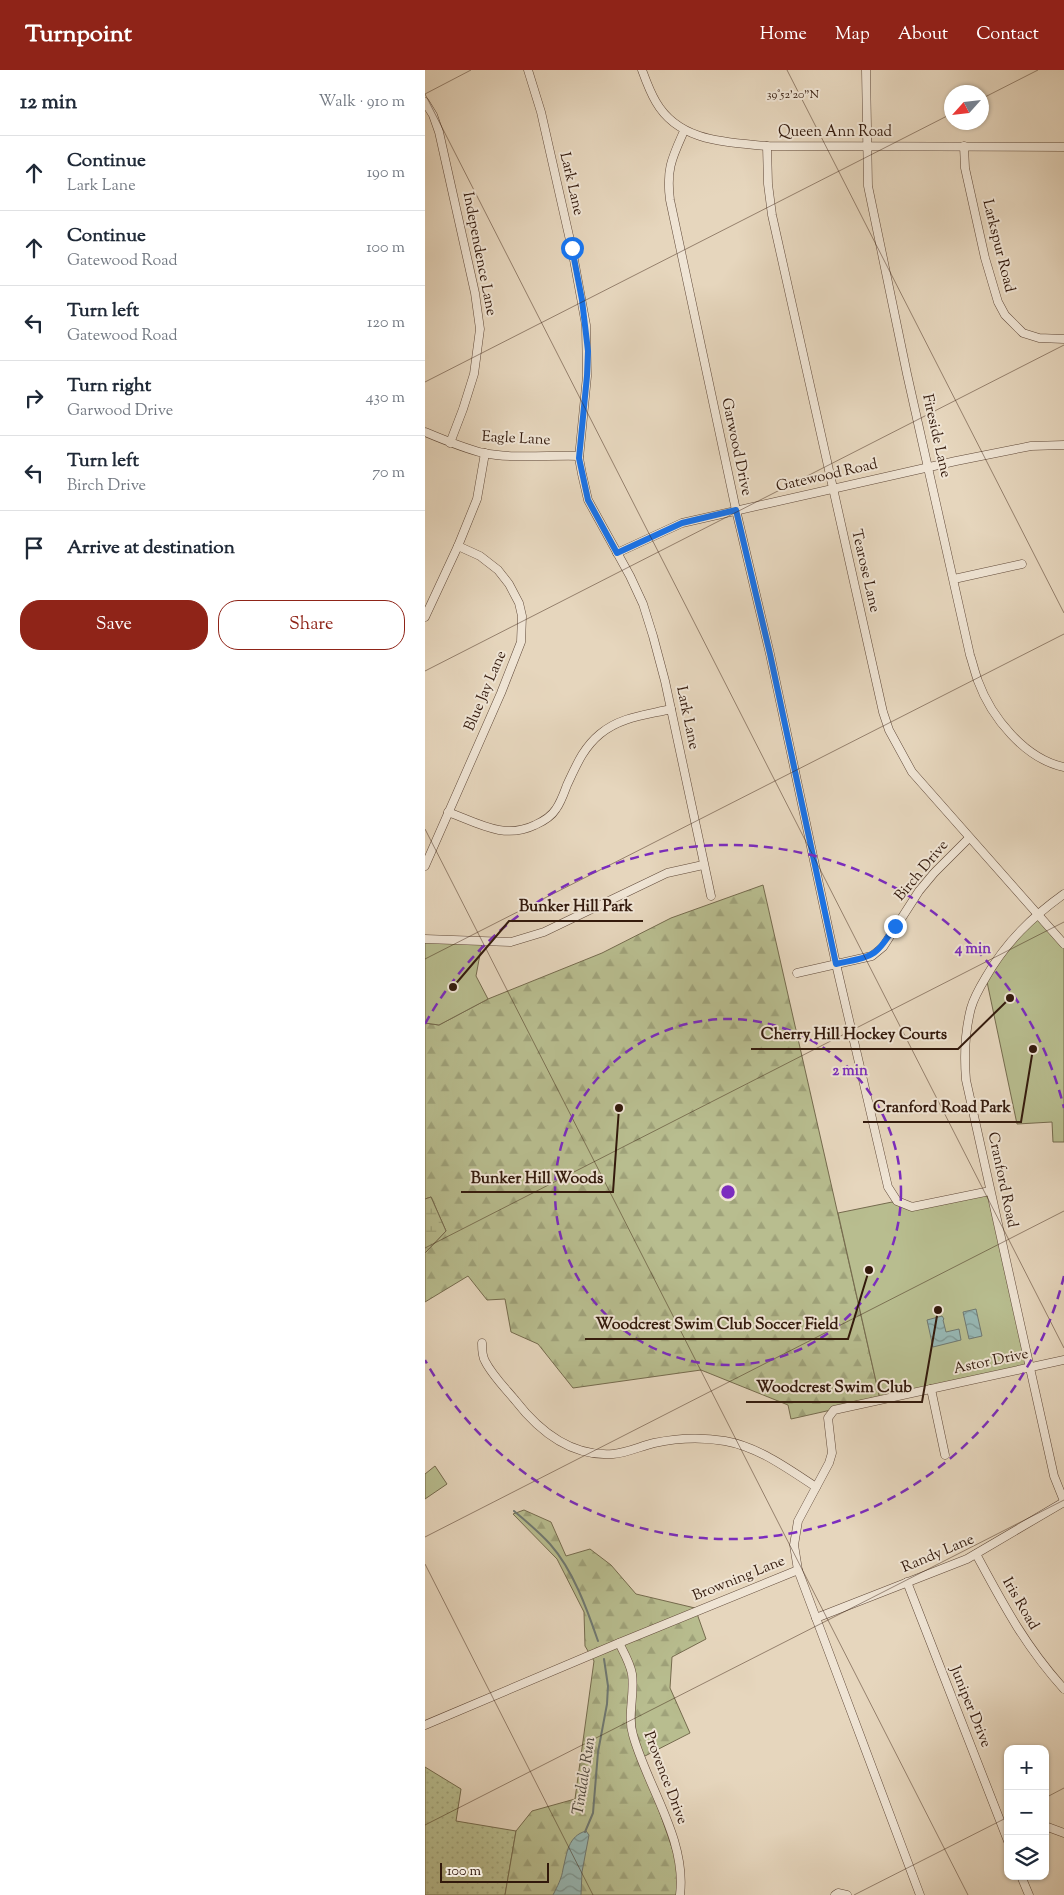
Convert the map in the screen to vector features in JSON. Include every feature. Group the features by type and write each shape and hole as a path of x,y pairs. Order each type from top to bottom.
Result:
{"street":[{"name":"Lark Lane","path":"528,70 541,112 586,326 587,376 579,456"},
{"name":"Queen Ann Road","path":"642,70 657,105 673,123 694,135 718,140 767,146 1064,147"},
{"name":"Fireside Lane","path":"866,70 868,186 907,374 970,655 978,682 995,715 1022,745 1038,756 1064,767"},
{"name":"Independence Lane","path":"425,102 433,115 439,132 475,293 479,329 474,374 450,443"},
{"name":"Garwood Drive","path":"684,131 669,167 667,182 669,200 736,510 770,654 836,964 887,1185 892,1196 903,1204 915,1207 990,1191"},
{"name":"Tearose Lane","path":"767,146 767,184 772,215 883,712 889,730 912,772 1064,944"},
{"name":"Larkspur Road","path":"964,146 965,168 997,302 1005,315 1023,333 1039,338 1064,339"},
{"name":"Eagle Lane","path":"425,432 450,443 485,453 579,456"},
{"name":"Gatewood Road","path":"617,553 682,523 929,467 1031,446 1064,444"},
{"path":"425,617 458,546 477,499 485,453"},
{"path":"579,456 588,500 617,553"},
{"name":"Blue Jay Lane","path":"425,866 501,693 521,642 523,628 519,603 509,584 498,570 480,556 458,546"},
{"name":"Lark Lane","path":"617,553 643,604 653,636 671,709 711,896"},
{"path":"954,579 1022,564"},
{"path":"448,812 495,830 517,832 529,828 552,815 558,807 579,759 600,734 612,725 625,719 671,709"},
{"name":"Birch Drive","path":"797,973 872,956 883,947 919,892 934,873 969,838"},
{"path":"425,939 511,942 544,932 667,873 703,865"},
{"name":"Cranford Road","path":"1064,894 1017,933 1001,953 976,994 971,1009 965,1043 966,1080 1054,1476 1064,1502"},
{"path":"482,1343 484,1360 516,1402 542,1430 565,1444 584,1451 614,1454 655,1443 687,1439 726,1441 744,1446 776,1461 816,1487 798,1521 794,1545 797,1570"},
{"name":"Astor Drive","path":"816,1487 832,1453 828,1419 830,1413 836,1409 1064,1360"},
{"path":"931,1388 945,1455"},
{"name":"Randy Lane","path":"817,1618 976,1554 1064,1502"},
{"name":"Iris Road","path":"976,1554 1008,1614 1026,1642 1044,1667 1064,1689"},
{"name":"Browning Lane","path":"425,1725 797,1570 817,1618 920,1895"},
{"name":"Juniper Drive","path":"907,1582 1004,1822"},
{"name":"Provence Drive","path":"619,1643 632,1675 632,1735 673,1840 681,1873 680,1895"},
{"path":"1049,1827 1064,1833"},
{"path":"1023,1880 1029,1895"},
{"path":"835,1895 838,1893 847,1895"}],"green space":[{"path":"763,885 880,1399 791,1419 788,1405 701,1370 573,1388 538,1344 511,1332 505,1299 487,1300 468,1276 425,1302 425,1253 446,1231 431,1197 425,1199 425,1023 439,1025 488,999 602,953 671,918"},
{"path":"1038,914 1064,944 1064,1142 1053,1142 1052,1122 1017,1124 986,977"},
{"path":"425,938 483,938 476,976 488,999 439,1025 425,1023"},
{"path":"990,1191 1029,1368 880,1399 838,1213 897,1201 905,1205"},
{"path":"431,1197 446,1231 425,1253 425,1199"},
{"path":"435,1466 447,1484 425,1499 425,1474"},
{"path":"524,1510 551,1522 566,1556 590,1549 611,1565 636,1594 695,1608 706,1639 672,1657 670,1688 690,1733 641,1758 682,1877 678,1895 505,1895 516,1831 532,1811 575,1799 594,1661 585,1646 584,1612 557,1559 513,1514"},
{"path":"425,1767 461,1789 456,1821 516,1831 505,1895 425,1895"}],"water":[{"path":"976,1309 982,1336 969,1339 963,1312"},
{"path":"942,1316 946,1332 959,1329 961,1340 933,1347 927,1320"},
{"path":"586,1831 589,1835 582,1872 581,1895 553,1895 562,1876 569,1846 575,1837"}],"waterway":[{"name":"Tindale Run","path":"514,1511 550,1544 566,1566 584,1603 598,1641"},
{"name":"Tindale Run","path":"585,1832 593,1813 598,1752 607,1704 608,1686 604,1659"}],"place":[{"name":"Bunker Hill Park","path":"453,987"},
{"name":"Cherry Hill Hockey Courts","path":"1010,998"},
{"name":"Cranford Road Park","path":"1033,1049"},
{"name":"Bunker Hill Woods","path":"619,1108"},
{"name":"Woodcrest Swim Club Soccer Field","path":"869,1270"},
{"name":"Woodcrest Swim Club","path":"938,1310"}],"route":[{"path":"572,248 582,300 588,351 579,458 588,500 617,553 663,530 682,523 736,510 770,654 836,964 872,956 883,947 895,926"}]}
